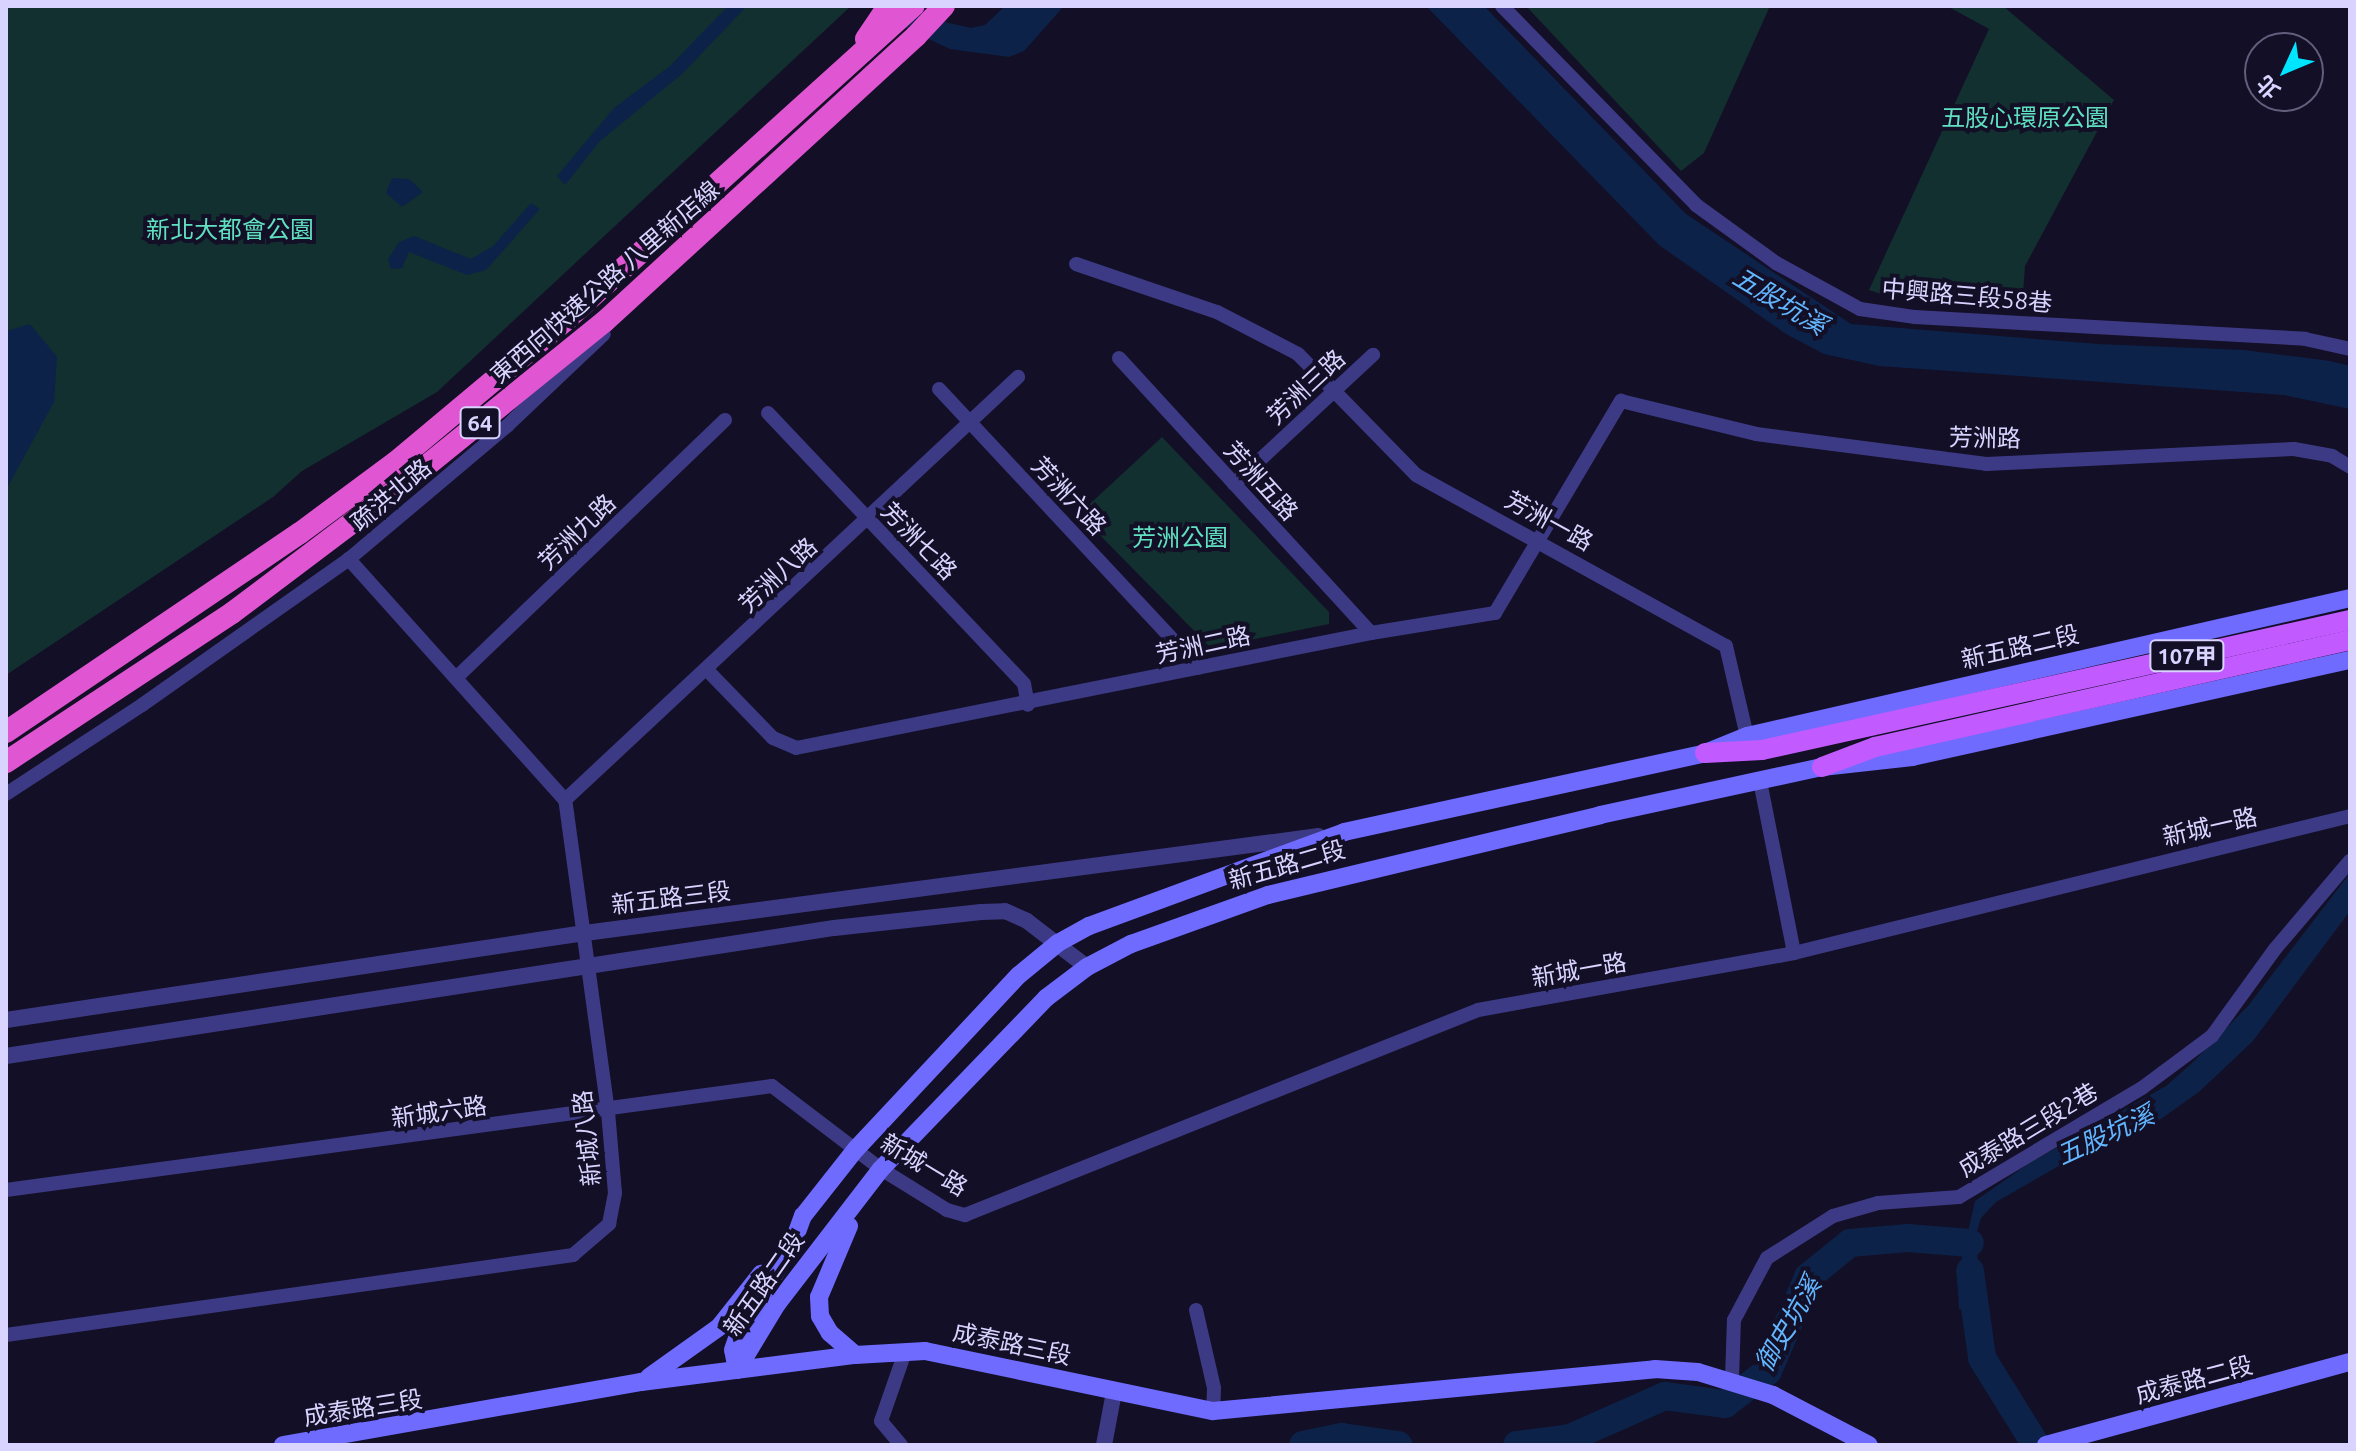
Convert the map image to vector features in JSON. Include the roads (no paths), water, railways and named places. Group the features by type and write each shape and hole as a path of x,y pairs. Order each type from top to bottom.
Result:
{"highway":[{"path":"843,74 888,6"},
{"name":"東西向快速公路 八里新店線","path":"6,732 396,462 567,319 843,74 913,6"},
{"name":"東西向快速公路 八里新店線","path":"6,762 50,736 269,585 604,322 916,36 942,6"},
{"path":"6,713 97,670"},
{"path":"6,771 50,736"}],"main road":[{"name":"新五路二段","path":"737,1370 733,1350 739,1333 793,1243 803,1216 856,1149 964,1031 1058,943 1160,897 1344,832 1705,753 1747,736 2350,598"},
{"name":"新五路二段","path":"1822,767 1875,747 2026,702 2350,620"},
{"name":"新五路二段","path":"1705,753 1745,753 2350,640"},
{"name":"新五路二段","path":"737,1370 777,1304 881,1169 1046,998 1087,967 1182,924 1268,895 1760,781 1822,767 1912,757 2350,660"},
{"path":"855,1355 830,1333 820,1316 819,1297 835,1251 881,1169"},
{"path":"641,1382 690,1352 719,1327 803,1216"},
{"name":"成泰路三段","path":"283,1445 641,1382 855,1355 905,1352 984,1360 1114,1392 1213,1411 1655,1369 1733,1379 1773,1395 1869,1445"},
{"name":"成泰路二段","path":"2048,1444 2350,1362"}],"street":[{"name":"疏洪北路","path":"6,794 142,705 349,559 570,368 867,76 929,6"},
{"name":"中興路三段58巷","path":"1502,6 1696,205 1776,263 1860,309 1915,317 2305,339 2350,349"},
{"name":"芳洲一路","path":"1076,264 1217,312 1298,354 1416,475 1540,539 1726,646 1747,736"},
{"name":"芳洲三路","path":"1234,484 1373,355"},
{"name":"芳洲五路","path":"1119,358 1371,633"},
{"name":"芳洲八路","path":"565,800 708,671 1018,377"},
{"name":"芳洲六路","path":"939,389 1199,668"},
{"name":"芳洲二路","path":"708,671 773,738 796,748 1028,705 1371,633 1495,613 1621,401"},
{"name":"芳洲路","path":"1621,401 1756,434 1986,464 2294,449 2332,456 2350,467"},
{"name":"芳洲七路","path":"768,413 1024,684 1028,705"},
{"name":"芳洲九路","path":"458,676 725,420"},
{"path":"349,559 458,676 565,800"},
{"path":"1760,781 1794,953"},
{"name":"新城八路","path":"6,1335 573,1255 609,1224 615,1193 608,1112 565,800"},
{"name":"新城一路","path":"856,1149 881,1169 947,1210 965,1215 1478,1010 1794,953 2350,816"},
{"name":"新五路三段","path":"6,1020 585,933 1344,832"},
{"name":"成泰路三段2巷","path":"1733,1379 1734,1320 1767,1258 1833,1216 1878,1203 1959,1197 2142,1088 2212,1036 2275,949 2350,861"},
{"path":"6,1056 834,928 981,912 1005,911 1058,943 1087,967"},
{"name":"新城六路","path":"6,1190 608,1112 772,1086 856,1149"},
{"path":"1196,1310 1214,1388 1213,1411"},
{"path":"901,1445 881,1421 905,1352"},
{"path":"1104,1445 1114,1392"}],"water":[{"path":"728,6 747,6 682,74 600,141 565,185 557,176 614,108 670,66"},
{"path":"1005,6 1064,6 1024,51 1009,57 950,49 903,27 914,15 971,28 985,25"},
{"path":"1426,6 1484,6 1686,214 1851,324 2098,344 2244,350 2330,361 2350,366 2350,409 2284,395 1879,366 1824,354 1786,334 1659,245"},
{"path":"392,178 409,179 423,192 402,207 386,193"},
{"path":"531,203 540,209 486,270 467,275 409,252 402,268 391,269 388,259 399,242 414,236 471,259 493,246"},
{"path":"30,324 57,357 54,402 6,490 6,331"},
{"path":"2350,873 2350,911 2253,1041 2200,1091 2143,1132 2129,1131 2071,1159 1996,1202 1981,1218 1976,1235 1981,1309 1959,1309 1957,1280 1975,1201 2028,1164 2166,1086 2248,1006"}],"waterway":[{"name":"御史坑溪","path":"1517,1445 1570,1438 1665,1396 1725,1404 1768,1371 1808,1277 1850,1243 1908,1238 1970,1243"},
{"name":"五股坑溪","path":"1970,1271 1982,1358 2036,1445"},
{"name":"御史坑溪","path":"1303,1445 1342,1437 1398,1445"}],"park label":[{"name":"五股心環原公園","path":"2025,118"},
{"name":"新北大都會公園","path":"230,230"},
{"name":"芳洲公園","path":"1180,538"}]}
